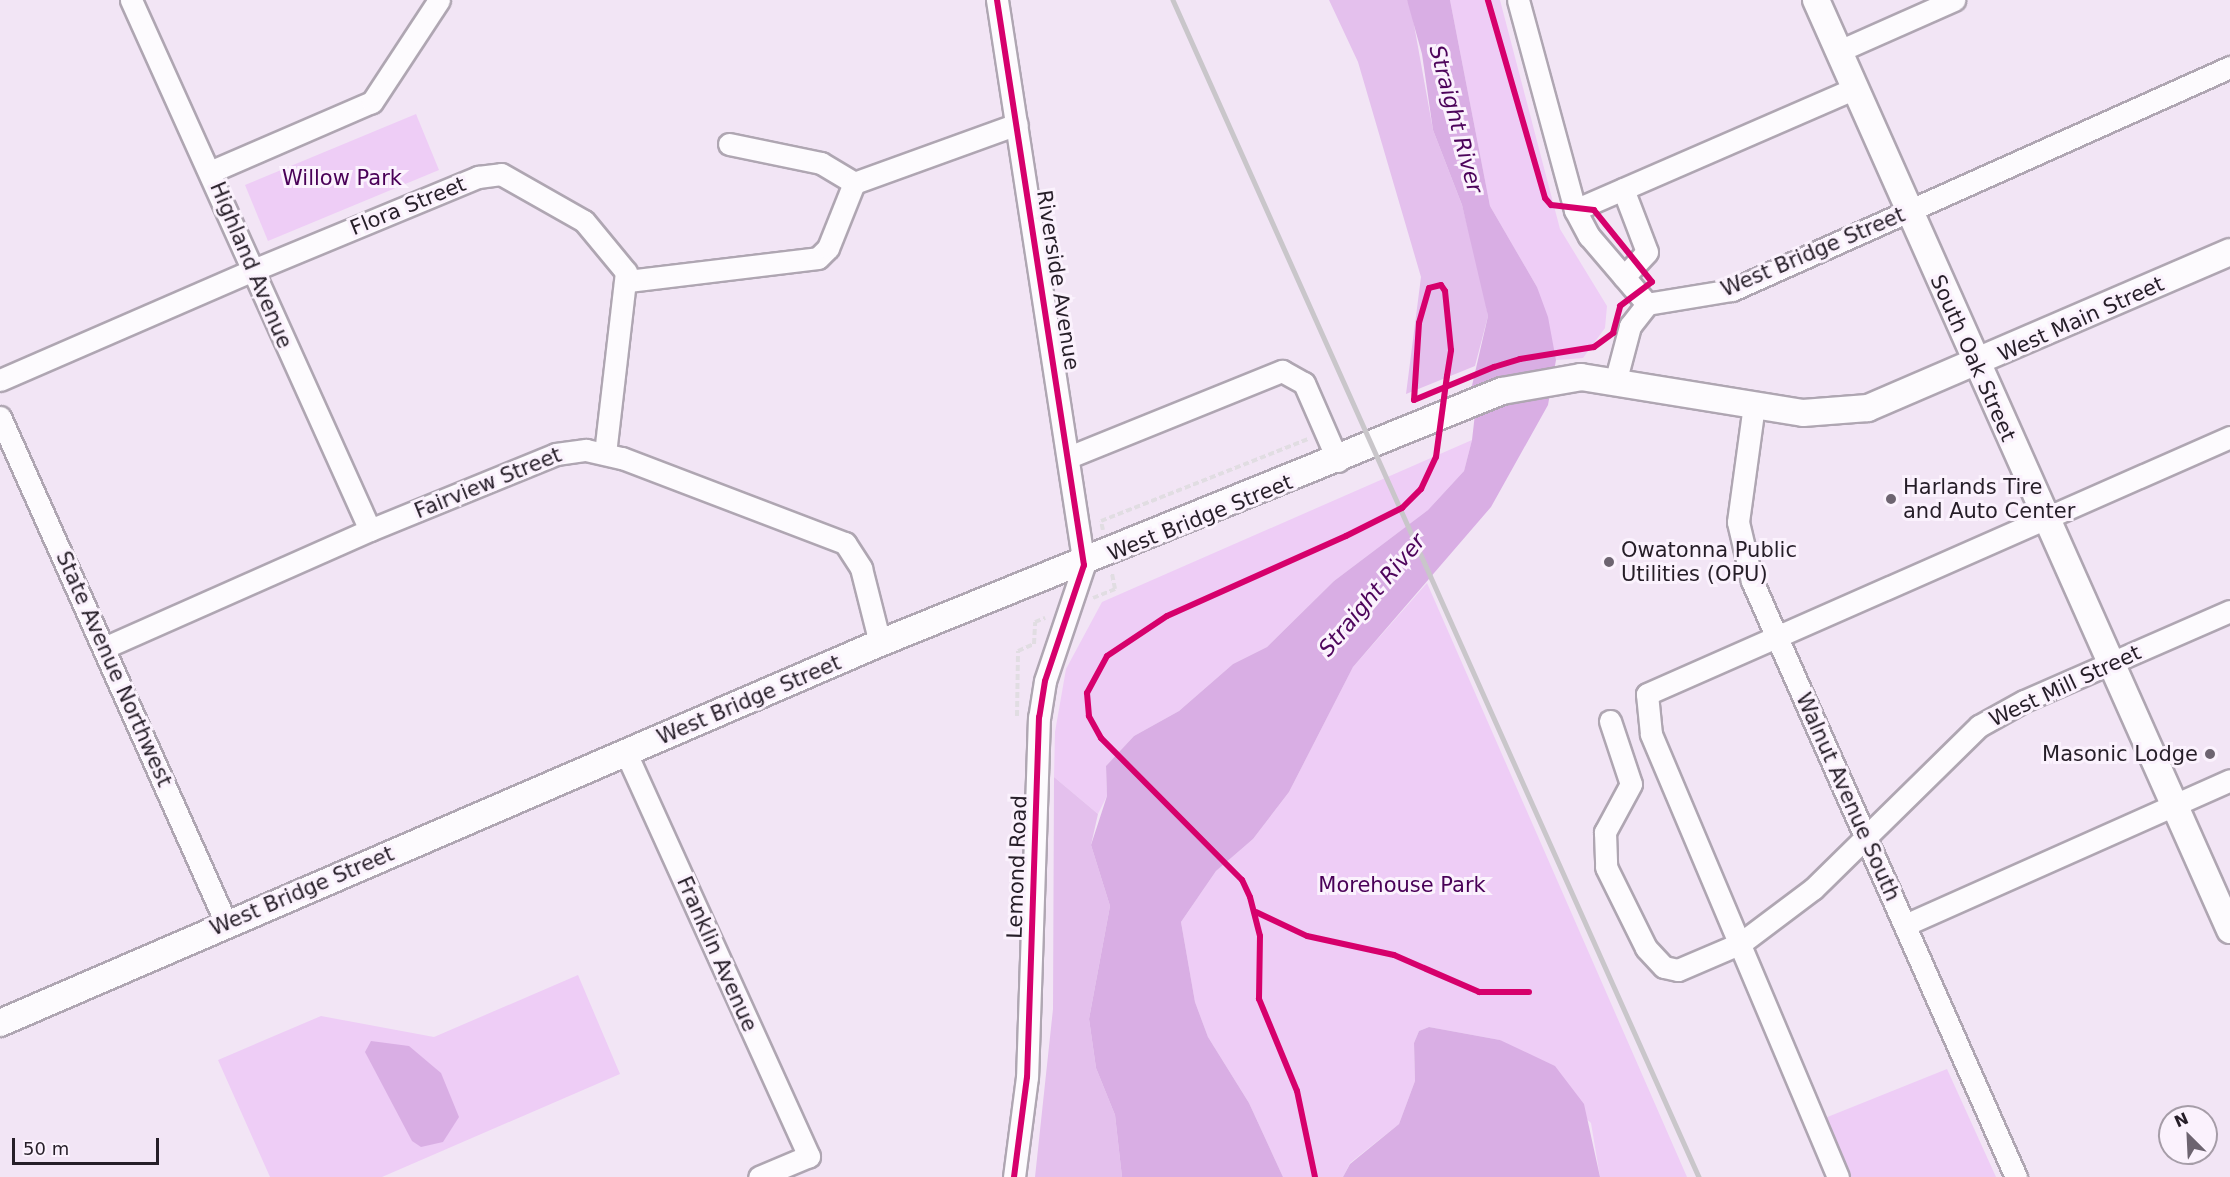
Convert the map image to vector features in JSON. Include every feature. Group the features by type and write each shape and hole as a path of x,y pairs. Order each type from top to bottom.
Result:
{"main road":[{"name":"South Oak Street","path":"1816,0 2044,518 2112,663 2230,930"},
{"name":"West Main Street","path":"1616,379 1803,413 1868,408 1977,365 2230,252"},
{"name":"West Bridge Street","path":"0,1023 226,923 880,643 1084,565 1522,385 1581,377 1616,379"}],"street":[{"name":"Highland Avenue","path":"131,0 210,172 251,271 370,530"},
{"path":"210,172 372,102 438,0"},
{"name":"Riverside Avenue","path":"998,0 1084,565"},
{"path":"1518,0 1575,210 1624,277 1647,304 1630,326 1616,379"},
{"path":"1839,51 1954,0"},
{"name":"West Bridge Street","path":"1647,304 1732,290 2230,68"},
{"path":"1575,210 1855,88"},
{"path":"605,453 628,281 818,258 828,248 854,183 1017,124"},
{"path":"729,144 821,163 854,183"},
{"name":"Flora Street","path":"0,380 251,271 478,177 501,174 584,221 622,264 628,281"},
{"path":"1623,189 1647,252 1624,277"},
{"path":"1068,457 1282,370 1304,383 1338,461"},
{"name":"Walnut Avenue South","path":"1754,405 1738,522 1749,572 2016,1177"},
{"name":"State Avenue Northwest","path":"0,417 106,646 226,923"},
{"path":"1838,1177 1651,734 1647,694 1776,634 2230,437"},
{"name":"Fairview Street","path":"106,646 370,530 556,454 605,453 845,543 861,568 880,643"},
{"name":"Lemond Road","path":"1014,1177 1027,1077 1039,717 1045,681 1084,565"},
{"name":"West Mill Street","path":"1610,721 1631,784 1605,832 1606,867 1646,948 1664,967 1678,970 1739,944 1813,889 1980,726 2112,663 2230,611"},
{"name":"Franklin Avenue","path":"626,753 809,1156 759,1177"},
{"path":"1905,925 2230,780"}],"path":[{"path":"1101,521 1327,433"},
{"path":"1113,598 1115,589"}],"green space":[{"path":"1450,0 1500,0 1560,229 1607,306 1605,328 1583,358 1556,360 1537,287 1490,206"},
{"name":"Willow Park","path":"416,114 439,170 268,241 245,185"},
{"path":"1472,440 1464,471 1428,510 1334,581 1267,647 1233,664 1179,711 1134,736 1106,766 1107,796 1098,814 1054,777 1055,732 1066,669 1102,602"},
{"name":"Morehouse Park","path":"1427,583 1687,1177 1600,1177 1591,1123 1500,1040 1429,1027 1419,1031 1414,1043 1415,1081 1399,1124 1350,1163 1343,1177 1283,1177 1249,1103 1208,1037 1195,1002 1181,922 1216,871 1253,839 1289,792 1353,667"},
{"path":"578,975 620,1074 382,1177 270,1177 218,1060 321,1016 434,1037"},
{"path":"1947,1069 1996,1177 1844,1177 1820,1120"}],"shaded area":[{"path":"1329,0 1407,0 1411,8 1433,130 1462,205 1482,283 1488,316 1475,366 1406,394 1421,277 1358,62"},
{"path":"1054,777 1098,814 1091,845 1110,906 1089,1019 1096,1068 1115,1115 1122,1177 1035,1177 1053,1009"}],"water":[{"name":"Straight River","path":"1407,0 1450,0 1490,206 1537,287 1548,317 1556,360 1548,405 1491,507 1353,667 1289,792 1253,839 1216,871 1181,922 1195,1002 1208,1037 1249,1103 1283,1177 1122,1177 1115,1115 1096,1068 1089,1019 1110,906 1091,845 1107,796 1106,766 1134,736 1179,711 1233,664 1267,647 1334,581 1428,510 1464,471 1472,440 1476,405 1471,390 1488,316 1462,205 1433,130 1422,54"},
{"path":"1429,1027 1500,1040 1555,1066 1584,1104 1600,1177 1343,1177 1350,1164 1399,1124 1415,1081 1414,1043 1419,1031"},
{"path":"371,1041 409,1046 441,1073 459,1117 443,1142 421,1147 412,1141 365,1052"}],"railway":[{"path":"1173,0 1699,1177"}],"cycle path":[{"path":"997,0 1084,565 1045,681 1039,717 1027,1077 1014,1177"},
{"path":"1315,1177 1297,1091 1259,999 1260,936 1250,897 1242,880 1101,738 1089,716 1087,693 1107,656 1167,616 1346,536 1402,508 1421,489 1436,457 1447,376 1451,350 1445,291 1441,285 1429,288 1419,323 1414,400 1494,367 1520,359 1594,347 1613,333 1620,306 1652,282 1594,210 1551,205 1545,198 1488,0"},
{"path":"1256,912 1307,936 1394,955 1479,992 1529,992"}],"place":[{"name":"Harlands Tire and Auto Center","path":"1891,499"},
{"name":"Owatonna Public Utilities (OPU)","path":"1609,562"},
{"name":"Masonic Lodge","path":"2210,754"}]}
